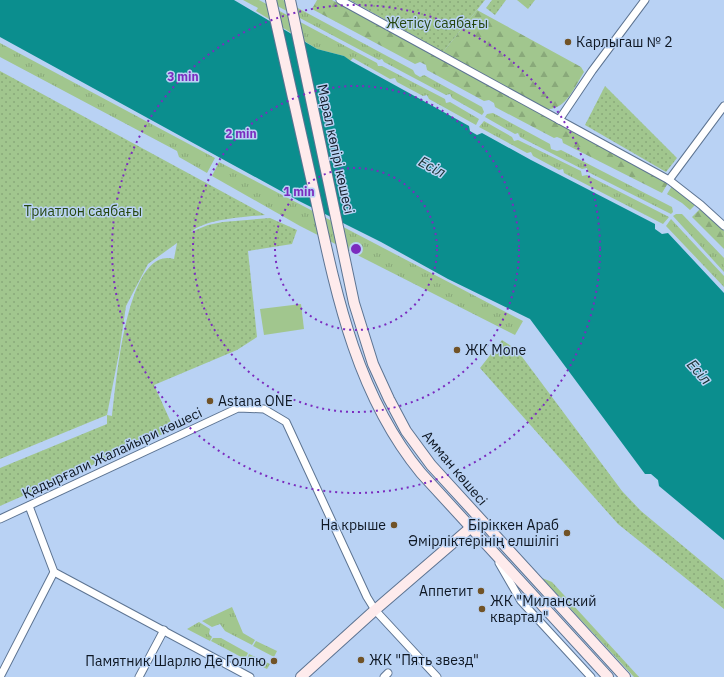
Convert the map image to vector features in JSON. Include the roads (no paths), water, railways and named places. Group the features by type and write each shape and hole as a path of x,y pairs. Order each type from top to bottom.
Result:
{"main road":[{"name":"Амман көшесі","path":"271,0 336,292 362,372 387,425 405,453 471,528 493,550 608,677"},
{"name":"Марал көпірі көшесі","path":"290,0 354,303"},
{"name":"Амман көшесі","path":"354,303 374,364 406,431 431,465 625,677"},
{"path":"301,677 375,610 481,520"}],"street":[{"path":"340,0 669,180 702,205 724,226"},
{"path":"559,120 592,71 645,0"},
{"path":"669,180 724,106"},
{"name":"Қадырғали Жалайыри көшесі","path":"0,519 238,408 264,409 286,422 367,597 375,610 437,677"},
{"path":"29,506 54,572 250,677"},
{"name":"Амман көшесі","path":"493,550 521,601 591,677"},
{"path":"0,677 54,572"},
{"path":"140,677 164,630"}],"water":[{"name":"Есіл","path":"0,0 234,0 317,49 344,56 469,126 470,131 477,135 482,133 655,224 655,229 662,234 668,233 724,293 724,540 659,486 658,480 651,474 645,474 530,319 448,279 381,242 299,201 0,37"}],"place":[{"name":"Карлыгаш № 2","path":"568,42"},
{"name":"ЖК Mone","path":"457,350"},
{"name":"Astana ONE","path":"210,401"},
{"name":"На крыше","path":"394,525"},
{"name":"Біріккен Араб Әмірліктерінің елшілігі","path":"567,533"},
{"name":"Аппетит","path":"481,591"},
{"name":"ЖК \"Миланский квартал\"","path":"482,609"},
{"name":"ЖК \"Пять звезд\"","path":"361,660"},
{"name":"Памятник Шарлю Де Голлю","path":"274,661"}],"park label":[{"name":"Жетісу саябағы","path":"437,23"},
{"name":"Триатлон саябағы","path":"83,211"}]}
